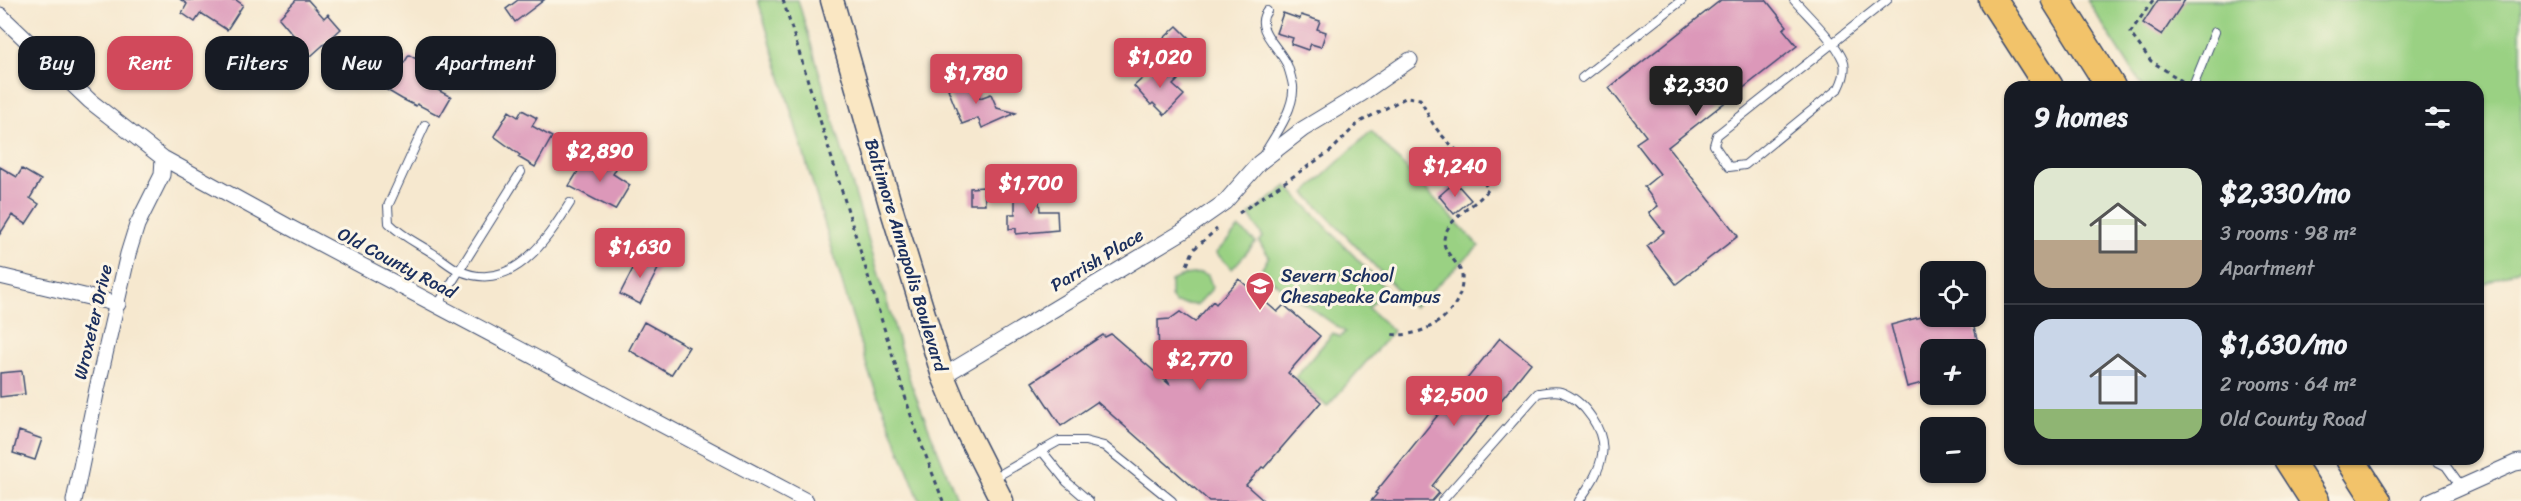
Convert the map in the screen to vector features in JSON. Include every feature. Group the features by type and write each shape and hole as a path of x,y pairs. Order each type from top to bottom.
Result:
{"highway":[{"path":"1994,0 2045,81"},
{"path":"2056,0 2107,81"},
{"path":"2292,465 2315,501"},
{"path":"2354,465 2377,501"}],"street":[{"name":"Baltimore Annapolis Boulevard","path":"832,0 890,204 943,376 964,426 1002,501"},
{"name":"Old County Road","path":"0,15 90,101 163,158 806,501"},
{"name":"Parrish Place","path":"943,376 1182,232 1225,202 1258,163 1303,129 1361,94 1410,60"},
{"name":"Wroxeter Drive","path":"74,501 97,389 137,225 162,175 163,158"},
{"path":"0,276 118,304"},
{"path":"2430,501 2521,462"}],"lane":[{"path":"1582,78 1682,0"},
{"path":"1794,0 1831,43 1844,62 1844,77 1839,88 1745,165 1729,167 1714,145 1717,135 1831,43 1887,0"},
{"path":"1258,163 1278,131 1289,105 1293,87 1287,64 1262,27 1263,16 1267,11"},
{"path":"2197,81 2215,33"},
{"path":"425,125 388,206 389,223 404,238 429,250 459,270 483,276 506,272 531,256 552,232 570,203"},
{"path":"437,306 521,172"},
{"path":"1443,501 1538,393 1559,391 1574,398 1582,406 1593,421 1601,438 1602,453 1596,476 1579,501"},
{"path":"991,480 1059,441 1085,441 1104,446 1172,501"},
{"path":"1041,450 1067,482 1089,501"},
{"path":"2448,465 2462,487"}],"path":[{"path":"783,0 912,422 943,501"},
{"path":"2153,0 2130,33 2151,61 2182,81"},
{"path":"1235,215 1332,150 1358,123 1407,97 1420,99 1437,130 1460,152 1484,181 1488,190 1456,219 1444,237 1445,247 1461,274 1460,296 1457,302 1448,313 1429,328 1412,334 1390,334"},
{"path":"1187,265 1194,249 1223,224"}],"green space":[{"path":"758,0 798,0 911,384 958,501 920,501 869,373"},
{"path":"2087,0 2521,0 2521,268 2484,284 2484,81 2139,81"},
{"path":"1371,131 1479,246 1414,307 1305,193"},
{"path":"1287,186 1386,289 1368,308 1393,331 1327,407 1296,377 1333,333 1340,337 1345,332 1260,272 1269,256 1259,242 1263,237 1249,215"},
{"path":"1239,228 1256,242 1232,269 1216,253"},
{"path":"1201,273 1208,275 1211,290 1197,305 1175,303 1171,296 1171,281 1184,275"}],"building":[{"path":"181,0 236,0 243,5 227,30 201,13 195,22 182,13 187,4"},
{"path":"296,0 308,0 324,18 328,14 341,29 333,36 321,36 321,47 311,56 309,36 294,36 279,18"},
{"path":"518,0 544,0 515,22 506,9"},
{"path":"1721,0 1766,0 1787,26 1783,29 1797,46 1668,147 1738,236 1676,284 1647,246 1664,232 1649,213 1658,206 1644,187 1660,174 1636,143 1646,136 1609,88"},
{"path":"2158,0 2185,0 2162,35 2143,23"},
{"path":"1283,13 1300,19 1301,15 1320,21 1317,29 1326,32 1321,47 1311,44 1308,50 1291,44 1293,38 1276,33"},
{"path":"1177,26 1190,39 1176,51 1164,38"},
{"path":"409,55 415,58 415,90 438,90 451,97 440,116 387,90 403,90 404,63"},
{"path":"1161,62 1178,80 1173,85 1184,95 1165,115 1153,103 1151,105 1134,86"},
{"path":"972,79 980,98 991,94 997,108 1016,113 982,128 978,118 962,124 948,89"},
{"path":"522,110 537,118 532,126 552,137 535,167 518,157 520,155 494,136 509,111 518,117"},
{"path":"586,158 600,166 603,161 616,169 613,174 630,185 615,210 569,186"},
{"path":"0,167 17,177 22,169 41,180 30,198 39,204 26,224 12,215 0,234"},
{"path":"1455,182 1471,200 1454,214 1439,196"},
{"path":"984,187 985,204 970,204 970,188"},
{"path":"1015,191 1034,191 1034,201 1039,200 1040,211 1057,211 1058,230 1016,234 1016,228 1009,229 1009,214 1015,214"},
{"path":"640,255 660,265 640,304 620,294"},
{"name":"Severn School Chesapeake Campus","path":"1239,279 1277,312 1284,305 1320,336 1288,373 1321,402 1264,468 1262,467 1246,485 1264,501 1209,501 1097,402 1061,426 1032,382 1103,335 1105,337 1111,334 1170,385 1159,367 1158,320 1170,319 1180,312 1195,322 1213,301 1216,304"},
{"path":"1920,317 1920,327 1974,327 1977,339 1920,339 1920,384 1907,387 1891,325"},
{"path":"644,322 689,347 671,375 629,350"},
{"path":"1500,338 1531,363 1432,486 1439,493 1432,501 1371,501 1377,494 1375,493"},
{"path":"22,371 25,394 0,397 0,373"},
{"path":"19,431 42,439 35,460 13,453"}],"place":[{"name":"Severn School Chesapeake Campus","path":"1260,312"}]}
